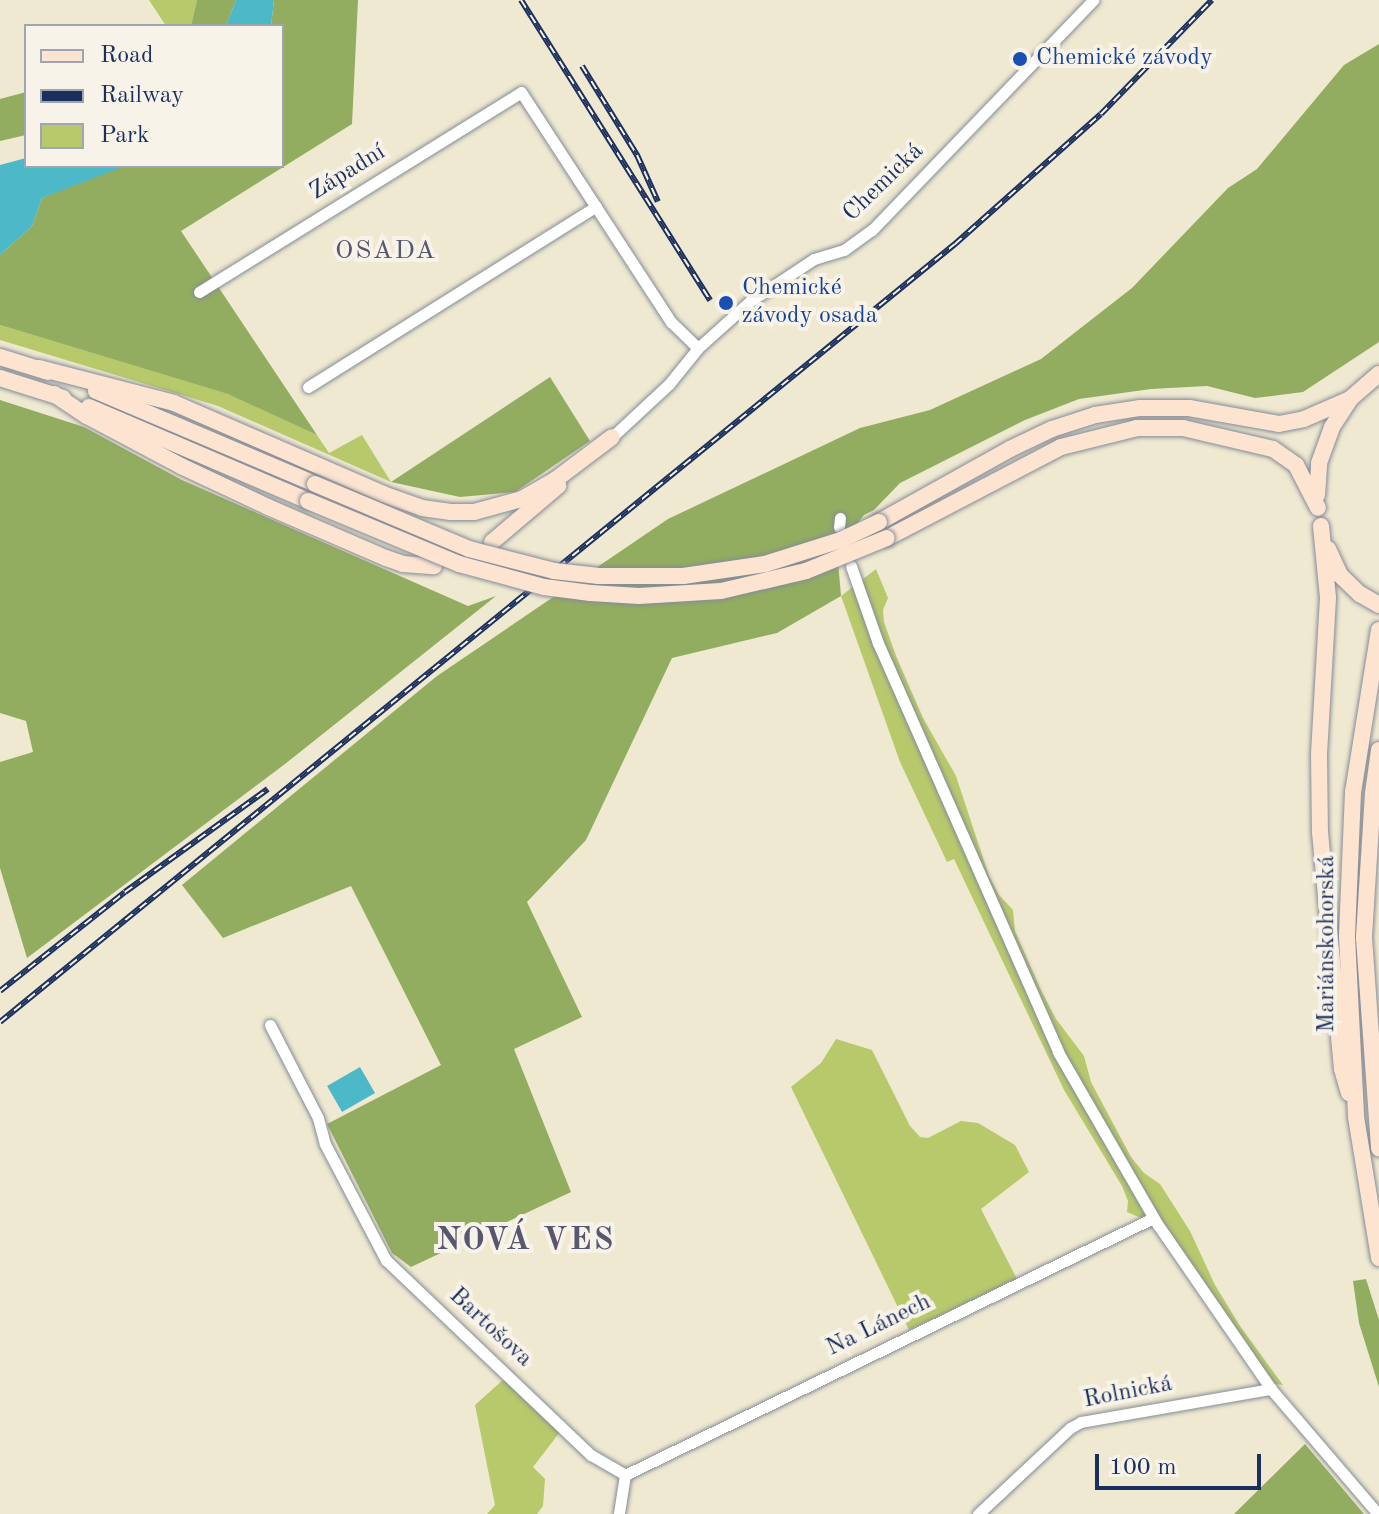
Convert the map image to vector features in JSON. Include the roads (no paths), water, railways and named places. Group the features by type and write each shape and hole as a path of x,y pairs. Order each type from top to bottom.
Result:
{"main road":[{"path":"0,357 174,403 383,494 422,508 451,512 474,512 522,499 555,480 612,437"},
{"path":"39,368 469,549 554,571 599,576 683,576 765,564 841,540 1010,449 1052,429 1095,415 1140,408 1189,408 1279,424 1304,419 1350,399"},
{"path":"1356,1117 1342,1069 1320,832 1319,754 1328,598 1318,508 1319,463 1332,427 1350,399 1379,374"},
{"path":"0,378 54,394 459,564 544,587 591,593 639,596 721,591 806,571 887,538 1052,451 1078,441 1137,428 1183,428 1273,449 1296,465 1318,508"},
{"path":"54,394 87,416 168,459 268,507 386,558 403,564 434,566"},
{"path":"492,542 612,437"},
{"path":"1321,526 1333,562 1360,594 1379,605"},
{"name":"Mariánskohorská","path":"1379,630 1353,792 1347,937 1356,1117 1379,1258"},
{"name":"Mariánskohorská","path":"1379,750 1373,793 1364,938 1379,1148"},
{"path":"1379,998 1379,1081"}],"street":[{"name":"Chemická","path":"612,437 669,384 698,348 749,302 814,259 844,250 872,230 1093,0"},
{"name":"Západní","path":"199,292 521,92 596,206"},
{"path":"308,387 596,206 671,322 698,348"},
{"path":"851,566 878,643 1058,1052 1153,1218 1271,1389 1378,1514"},
{"name":"Bartošova","path":"270,1025 318,1118 325,1144 386,1260 591,1455 625,1475"},
{"name":"Na Lánech","path":"625,1475 1153,1218"},
{"name":"Rolnická","path":"978,1514 1070,1428 1081,1422 1271,1389"},
{"path":"619,1514 625,1475"}],"water":[{"path":"236,0 274,0 271,24 227,24"},
{"path":"24,159 24,168 120,168 42,198 32,226 0,255 0,165"},
{"path":"360,1067 375,1093 342,1112 327,1086"}],"railway":[{"path":"521,0 710,300"},
{"path":"0,1022 955,244 1101,114 1212,0"},
{"path":"582,66 637,155 658,202"},
{"path":"0,991 125,892 268,789"}],"place":[{"name":"Chemické závody","path":"1020,59"},
{"name":"Chemické závody osada","path":"726,303"}],"district":[{"name":"OSADA","path":"386,252"},
{"name":"NOVÁ VES","path":"526,1241"}]}
